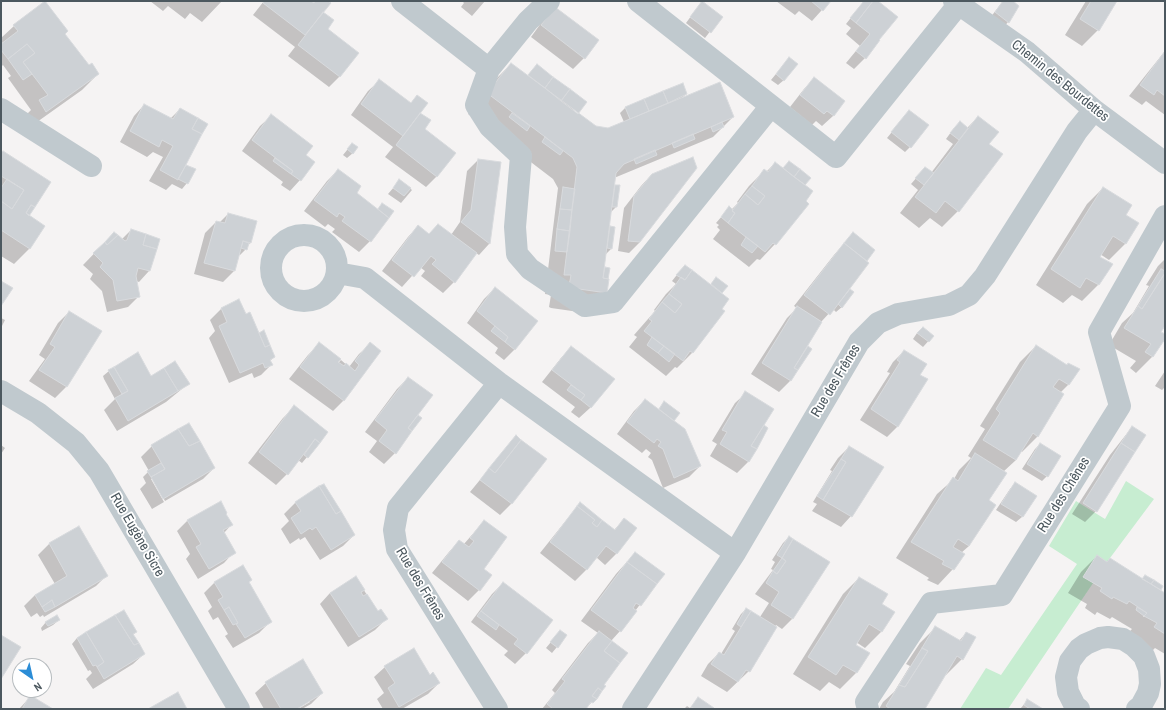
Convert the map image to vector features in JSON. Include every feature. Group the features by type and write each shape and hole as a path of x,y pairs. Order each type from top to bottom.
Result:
{"street":[{"path":"402,1 489,69"},
{"path":"549,1 528,21 489,69 476,105 490,127 522,156 515,228 517,254 530,269 585,306 613,302 771,106"},
{"path":"638,1 836,157 956,3"},
{"name":"Chemin des Bourdettes","path":"956,3 1026,52 1094,110 1165,163"},
{"path":"1,109 91,166"},
{"name":"Rue des Frênes","path":"633,709 735,553 859,342 878,323 898,314 949,305 969,295 984,276 1077,131 1094,110"},
{"name":"Rue des Chênes","path":"868,709 866,702 931,603 1002,595 1120,406 1099,332 1165,216"},
{"path":"336,272 365,278 499,382 735,553"},
{"name":"Rue des Frênes","path":"497,709 397,549 394,530 398,508 499,382"},
{"name":"Rue Eugène Sicre","path":"1,391 38,414 76,443 99,471 239,709"},
{"path":"1079,709 1075,706 1068,692 1066,677 1070,660 1079,649 1086,644 1100,638 1108,637 1123,640 1134,646 1144,656 1149,669 1150,684 1148,692 1139,708"}],"green space":[{"path":"1126,481 1154,499 1110,558 1008,709 960,709 986,668 1001,675 1077,564 1049,546 1076,501 1105,519"}],"building":[{"path":"45,1 68,31 65,34 89,65 92,63 99,74 46,112 39,100 48,95 23,62 35,53 27,44 8,59 1,50 1,44 18,31 13,25"},
{"path":"265,1 311,1 314,3 315,1 328,1 331,3 305,35 263,3"},
{"path":"702,1 723,17 711,33 690,17"},
{"path":"811,1 831,1 823,11"},
{"path":"864,1 873,1 856,23 850,18"},
{"path":"873,1 878,1 898,17 866,59 856,51 870,34 856,23"},
{"path":"1003,1 1013,1 1019,6 1009,23 995,12"},
{"path":"1091,1 1117,1 1099,31 1080,19"},
{"path":"555,7 599,40 585,59 541,25"},
{"path":"323,12 334,20 328,29 359,53 340,77 298,45"},
{"path":"27,44 35,53 23,62 32,74 23,80 8,59"},
{"path":"1165,51 1165,96 1157,90 1154,95 1140,85"},
{"path":"789,57 798,64 784,81 776,74"},
{"path":"511,63 596,126 608,128 720,82 734,117 624,164 616,173 603,278 609,279 607,293 572,288 569,286 571,275 564,275 577,167 573,158 487,93"},
{"path":"537,64 553,77 545,88 528,75"},
{"path":"553,77 570,89 561,101 545,88"},
{"path":"814,77 845,101 834,116 827,111 824,114 800,95"},
{"path":"379,79 411,103 417,95 428,103 403,136 361,104"},
{"path":"683,83 687,94 668,103 663,91"},
{"path":"570,89 587,102 578,114 561,101"},
{"path":"663,91 668,103 649,111 644,99"},
{"path":"644,99 649,111 630,119 625,107"},
{"path":"144,104 173,119 180,108 198,118 192,129 202,134 178,180 160,170 173,146 162,140 159,147 130,131"},
{"path":"909,110 929,125 911,148 891,132"},
{"path":"420,113 431,120 425,129 456,153 437,177 396,145"},
{"path":"512,113 530,126 527,131 509,117"},
{"path":"271,114 313,146 306,155 315,162 301,181 291,174 293,171 252,140"},
{"path":"978,116 999,132 989,144 1003,154 959,212 945,201 936,213 915,197"},
{"path":"198,118 208,124 202,134 192,129"},
{"path":"960,121 968,128 959,140 950,133"},
{"path":"722,122 724,127 713,132 711,127"},
{"path":"693,134 695,139 674,148 672,143"},
{"path":"545,137 563,151 560,155 542,142"},
{"path":"352,143 358,147 353,154 347,149"},
{"path":"655,150 657,155 636,164 634,159"},
{"path":"3,151 51,182 35,207 31,205 26,213 45,226 30,249 1,230 1,201 12,209 24,190 1,176 1,153"},
{"path":"693,157 697,168 640,242 628,241 634,196 652,174"},
{"path":"275,158 293,171 291,174 273,161"},
{"path":"478,159 501,162 490,244 461,222 471,210"},
{"path":"789,161 800,169 794,177 783,168"},
{"path":"775,162 813,191 806,201 809,204 776,245 773,243 765,252 728,223 735,213 732,211 745,194 758,205 765,196 752,186 764,169 768,172"},
{"path":"186,165 196,169 188,184 178,179"},
{"path":"925,167 934,173 924,185 915,178"},
{"path":"338,169 361,186 357,193 389,218 371,242 342,221 345,217 339,213 337,217 314,200"},
{"path":"800,169 811,178 805,185 794,177"},
{"path":"7,179 24,190 12,209 1,201 1,188"},
{"path":"399,179 411,188 404,196 393,188"},
{"path":"615,185 620,185 617,207 612,207"},
{"path":"752,186 765,196 758,205 745,194"},
{"path":"563,187 575,189 572,210 560,209"},
{"path":"1103,187 1132,205 1126,215 1139,223 1126,244 1113,236 1100,257 1113,264 1099,285 1086,278 1080,288 1051,269"},
{"path":"382,203 394,211 389,218 378,209"},
{"path":"31,205 35,207 29,216 26,213"},
{"path":"729,206 735,213 728,223 721,217"},
{"path":"560,209 572,210 570,231 557,229"},
{"path":"228,213 257,221 251,243 243,241 235,271 204,263 216,221 225,223"},
{"path":"438,224 477,253 455,283 432,264 436,260 431,256 414,277 392,260 418,225 429,234"},
{"path":"610,226 615,227 612,249 607,248"},
{"path":"131,229 146,234 143,245 157,249 150,271 138,268 136,276 140,297 117,301 113,280 100,267 103,263 93,253 105,242 107,245 118,235 125,241 127,240"},
{"path":"557,229 570,231 567,252 555,251"},
{"path":"114,232 118,235 107,245 105,242"},
{"path":"853,232 875,250 867,261 844,243"},
{"path":"146,234 160,239 157,249 143,245"},
{"path":"746,237 758,246 752,253 741,245"},
{"path":"243,241 249,243 247,250 241,248"},
{"path":"844,243 869,263 830,315 804,295"},
{"path":"685,265 692,270 685,280 676,275"},
{"path":"605,267 610,268 608,279 603,278"},
{"path":"1161,269 1165,271 1165,273 1142,309 1138,306"},
{"path":"692,270 729,299 722,309 725,311 693,353 690,351 683,361 644,331 652,321 649,319 662,302 675,313 682,304 669,294 681,277 685,280"},
{"path":"1165,273 1165,326 1161,332 1165,334 1165,339 1153,357 1145,352 1151,344 1124,328 1138,306 1142,309"},
{"path":"716,277 728,286 722,293 711,284"},
{"path":"1,281 13,288 1,306"},
{"path":"495,287 538,321 515,350 505,342 508,337 477,311"},
{"path":"850,289 854,292 842,308 838,304"},
{"path":"669,294 682,304 675,313 662,302"},
{"path":"239,299 246,314 250,312 265,347 270,345 275,357 270,360 273,365 265,368 263,363 240,373 219,326 227,322 221,308"},
{"path":"797,306 822,322 794,368 798,370 791,381 762,363"},
{"path":"69,311 102,331 67,387 39,370 55,347 50,344"},
{"path":"495,326 508,337 505,342 491,331"},
{"path":"923,327 934,336 929,342 917,333"},
{"path":"264,330 270,345 265,347 259,333"},
{"path":"652,337 664,346 658,353 647,345"},
{"path":"319,342 341,359 338,362 344,366 346,363 355,371 359,365 355,361 370,342 381,351 344,401 300,367"},
{"path":"1036,345 1067,365 1068,363 1080,369 1069,385 1059,379 1053,387 1064,394 1038,437 1033,433 1016,460 983,440 1000,413 996,409"},
{"path":"571,346 615,379 591,408 581,400 585,395 552,370"},
{"path":"664,346 675,354 669,362 658,353"},
{"path":"808,346 812,349 798,370 794,368"},
{"path":"904,350 927,364 920,375 928,379 898,427 871,409 900,362 897,360"},
{"path":"138,352 151,376 164,368 178,391 128,421 115,398 128,391 114,367"},
{"path":"175,361 190,384 178,391 164,368"},
{"path":"114,367 128,391 122,394 108,370"},
{"path":"408,377 433,395 408,428 412,431 396,454 379,441 387,430 375,420"},
{"path":"571,385 585,395 581,400 567,390"},
{"path":"745,391 774,409 751,446 757,449 749,462 720,444 727,432 722,430"},
{"path":"645,399 685,429 701,466 674,478 663,449 658,446 661,442 657,439 654,443 627,422"},
{"path":"664,401 680,413 674,421 659,409"},
{"path":"294,405 328,432 320,443 315,439 288,475 259,452"},
{"path":"418,415 422,418 412,431 408,428"},
{"path":"189,423 200,441 189,446 178,429"},
{"path":"764,425 768,428 757,449 751,446"},
{"path":"1132,426 1146,435 1135,452 1121,443"},
{"path":"178,429 189,446 200,441 215,468 163,499 151,477 165,469 151,445"},
{"path":"516,435 521,440 495,473 489,468"},
{"path":"315,439 320,443 308,458 304,455"},
{"path":"521,440 547,459 512,504 480,480 489,468 495,473"},
{"path":"1040,443 1061,456 1048,477 1027,464"},
{"path":"1121,443 1135,452 1097,512 1083,503"},
{"path":"849,446 884,467 852,517 823,500 846,462 841,459"},
{"path":"975,453 1007,473 989,500 996,505 969,546 958,539 953,547 965,554 954,570 942,564 944,561 911,542 953,477 958,481"},
{"path":"841,459 846,462 823,500 817,496"},
{"path":"161,463 165,469 151,477 147,471"},
{"path":"1015,482 1037,496 1023,517 1001,504"},
{"path":"324,484 341,511 336,514 319,486"},
{"path":"319,486 336,514 341,511 355,535 331,550 316,527 312,530 310,528 301,534 291,518 301,511 295,502"},
{"path":"221,501 227,513 226,514 233,525 223,530 236,553 209,569 196,547 201,544 187,520"},
{"path":"580,502 602,520 597,527 592,523 595,520 577,506"},
{"path":"577,506 595,520 592,523 597,527 602,520 615,530 624,518 637,528 617,554 606,546 587,570 550,542"},
{"path":"484,520 507,537 484,569 492,575 480,591 442,562 459,540 469,547 474,541 470,538"},
{"path":"79,526 108,576 55,607 52,600 42,607 35,595 67,576 49,543"},
{"path":"789,536 793,539 782,558 777,555"},
{"path":"793,539 830,562 793,619 771,605 779,592 766,583 773,571 777,574 786,561 782,558"},
{"path":"635,552 665,574 657,584 627,562"},
{"path":"1097,555 1107,562 1110,558 1165,593 1165,634 1154,627 1157,623 1144,616 1147,613 1129,601 1127,604 1113,597 1112,599 1100,591 1102,588 1083,577"},
{"path":"782,558 786,561 777,574 773,571"},
{"path":"627,562 657,584 641,606 636,603 633,608 637,611 621,632 591,610"},
{"path":"243,565 252,580 249,582 272,622 245,638 236,624 238,623 229,607 224,610 218,600 223,597 214,582"},
{"path":"1145,575 1154,580 1151,584 1142,579"},
{"path":"356,576 365,590 361,592 363,596 367,594 378,611 381,609 388,619 359,637 330,593"},
{"path":"859,577 888,594 882,604 895,612 882,632 869,624 856,645 870,653 857,673 843,665 836,675 808,657"},
{"path":"1154,580 1163,586 1161,590 1151,584"},
{"path":"503,582 553,620 527,654 514,644 518,639 481,611"},
{"path":"52,600 55,607 45,612 42,607"},
{"path":"229,607 238,623 233,625 224,610"},
{"path":"1137,607 1147,613 1144,616 1136,610"},
{"path":"746,608 751,611 741,627 737,624"},
{"path":"124,610 137,632 133,634 139,643 134,645 115,615"},
{"path":"481,611 499,625 496,630 477,616"},
{"path":"751,611 777,627 750,672 746,670 738,682 711,664 719,652 724,655"},
{"path":"57,615 60,620 48,626 45,622"},
{"path":"115,615 134,645 139,643 145,654 104,679 97,667 104,662 86,632"},
{"path":"935,626 961,641 966,632 976,637 963,660 957,656 925,709 890,709 886,706 899,685 905,687 928,651 922,648"},
{"path":"560,630 567,635 558,648 550,642"},
{"path":"599,631 612,641 604,651 620,663 604,685 606,686 602,691 598,688 592,696 597,699 593,703 591,702 586,709 553,709 547,704 565,681 562,679"},
{"path":"86,632 104,662 97,667 96,665 93,666 77,638"},
{"path":"1,635 21,647 14,658 12,658 12,661 1,679"},
{"path":"612,641 628,653 620,663 604,651"},
{"path":"414,648 430,675 433,672 440,683 399,707 388,688 395,683 384,666"},
{"path":"922,648 928,651 905,687 899,685"},
{"path":"303,659 323,693 297,709 281,709 265,682"},
{"path":"598,688 602,691 597,699 592,696"},
{"path":"178,692 187,709 148,709"},
{"path":"698,697 714,708 695,709 691,707"},
{"path":"28,698 35,698 53,709 22,709"},
{"path":"1027,699 1043,709 1030,709 1024,705"}]}
